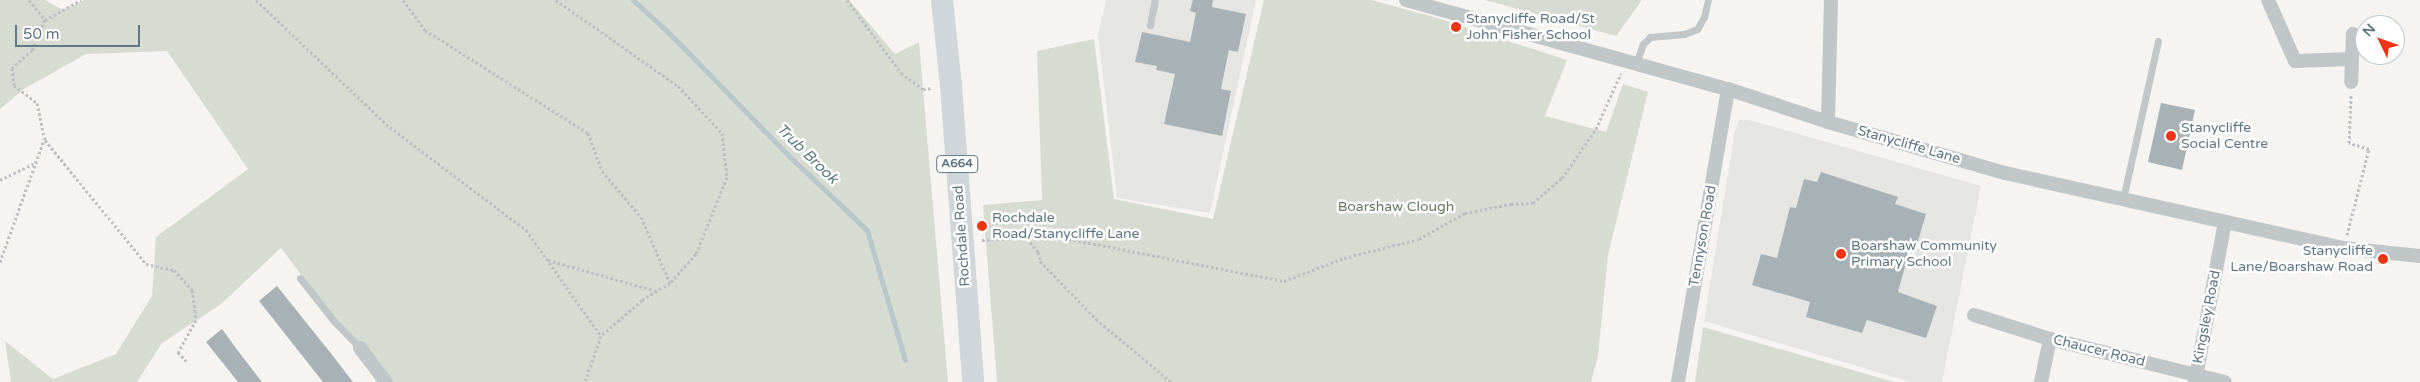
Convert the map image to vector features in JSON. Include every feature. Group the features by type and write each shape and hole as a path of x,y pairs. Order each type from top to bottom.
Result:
{"main road":[{"name":"Rochdale Road","path":"942,0 951,86 973,382"}],"street":[{"name":"Stanycliffe Lane","path":"1406,0 1728,90 1828,122 2005,173 2343,248 2420,256"},
{"path":"1828,122 1831,0"},
{"path":"2268,0 2295,61 2352,59"},
{"path":"2351,82 2353,34"},
{"name":"Tennyson Road","path":"1678,382 1728,90"},
{"name":"Kingsley Road","path":"2196,378 2225,222"},
{"name":"Chaucer Road","path":"1974,315 2050,339 2196,378 2226,382"},
{"path":"2041,382 2050,339"},
{"path":"360,348 381,380"}],"lane":[{"path":"1150,25 1155,0"},
{"path":"1631,62 1647,39 1684,34 1697,29 1704,17 1708,0"},
{"path":"2123,199 2158,41"},
{"path":"300,278 333,320 360,348"}],"path":[{"path":"29,0 45,20"},
{"path":"81,0 45,20 32,50 12,68 14,85 36,103 45,140 146,264 174,270 192,290 196,320 178,352 186,361"},
{"path":"256,0 386,124 526,230 601,336"},
{"path":"403,0 425,30 588,133 602,172 641,217 670,283"},
{"path":"556,0 678,86 722,133 726,177 696,254 670,283 642,300 601,336 586,382"},
{"path":"848,0 901,73 923,89"},
{"path":"963,242 1054,236 1284,281 1344,258 1418,239 1466,213 1511,204 1533,203 1562,178 1596,129 1631,62"},
{"path":"2343,248 2369,149 2349,143 2351,82"},
{"path":"0,262 45,140"},
{"path":"0,180 37,162"},
{"path":"1027,238 1038,252 1040,261 1096,318 1171,382"},
{"path":"547,260 656,292"}],"shaded area":[{"path":"1106,0 1256,0 1210,213 1117,198 1098,34"},
{"name":"Boarshaw Community Primary School","path":"1739,120 1749,120 1981,186 1942,382 1911,382 1704,321 1735,131"}],"green space":[{"path":"0,0 45,0 63,10 84,0 849,0 895,54 919,42 948,382 382,382 281,248 221,304 162,343 137,382 11,382 5,341 53,379 116,354 152,296 156,237 248,169 167,51 86,54 24,89 0,109"},
{"name":"Boarshaw Clough","path":"1264,0 1371,0 1434,17 1567,60 1545,116 1606,132 1623,84 1648,92 1608,255 1598,356 1591,382 997,382 983,205 1042,200 1037,51 1094,39 1114,199 1213,219"},
{"path":"1485,0 1642,0 1616,36"},
{"path":"1703,327 1894,382 1695,382"}],"building":[{"path":"1193,0 1213,0 1212,7 1246,14 1238,52 1229,50 1221,89 1231,91 1222,136 1164,124 1175,74 1156,70 1157,66 1135,62 1142,32 1190,42 1196,13 1190,11"},
{"name":"Stanycliffe Social Centre","path":"2161,103 2195,110 2182,170 2148,162"},
{"path":"1821,172 1898,197 1895,204 1926,214 1916,248 1911,245 1898,292 1937,306 1926,338 1867,320 1862,333 1806,317 1810,302 1752,285 1761,254 1777,258 1790,207 1796,208 1804,179 1817,182"},
{"path":"277,286 353,382 323,382 259,301"},
{"path":"222,329 262,382 238,382 206,342"}],"waterway":[{"name":"Trub Brook","path":"633,0 669,33 789,156 867,230 905,360"}],"place":[{"name":"Stanycliffe Road/St John Fisher School","path":"1456,27"},
{"name":"Stanycliffe Social Centre","path":"2171,136"},
{"name":"Rochdale Road/Stanycliffe Lane","path":"982,226"},
{"name":"Boarshaw Community Primary School","path":"1841,254"},
{"name":"Stanycliffe Lane/Boarshaw Road","path":"2383,259"}]}
